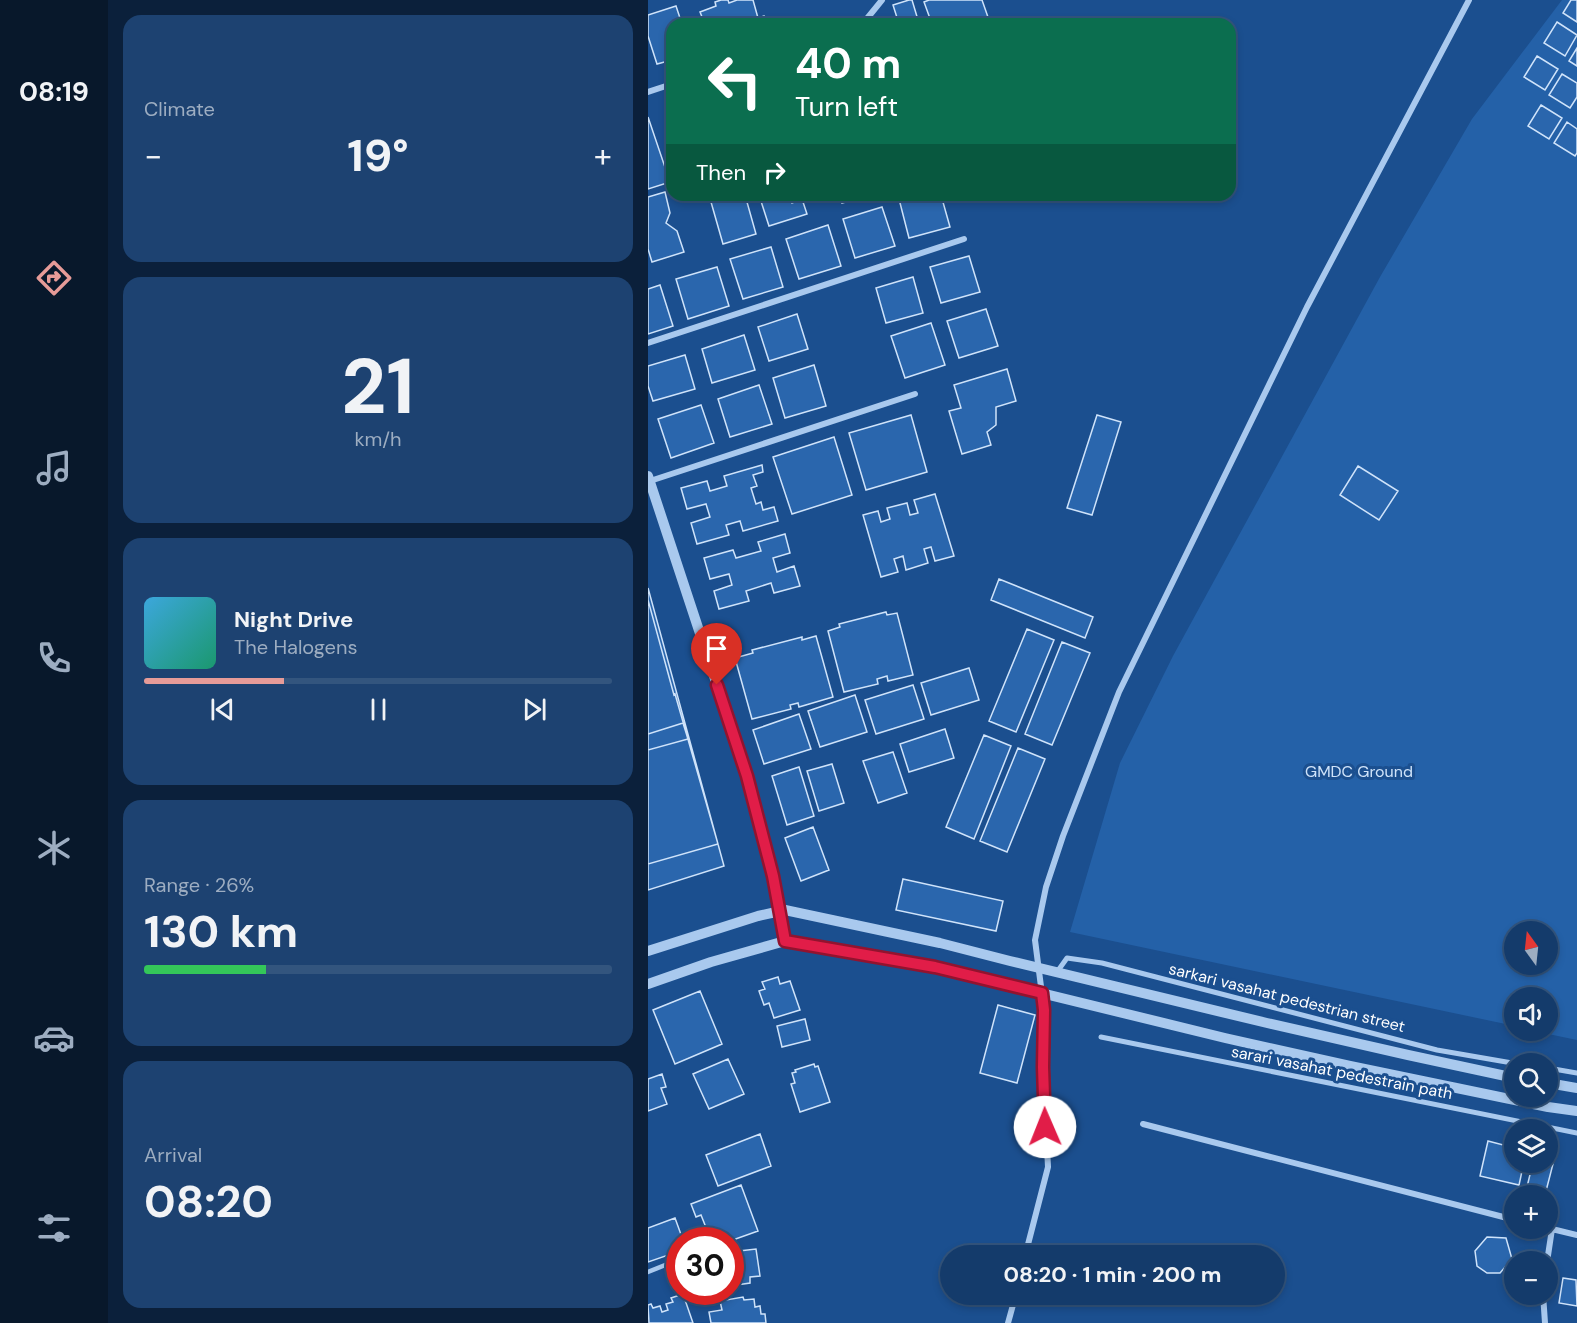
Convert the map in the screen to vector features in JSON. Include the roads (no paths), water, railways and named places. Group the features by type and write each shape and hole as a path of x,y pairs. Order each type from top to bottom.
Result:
{"street":[{"path":"867,18 882,0"},
{"path":"1028,1245 1048,1167 1043,1067 1044,1010 1035,940 1046,887 1063,836 1119,692 1306,307 1469,0"},
{"path":"648,92 666,86"},
{"path":"648,343 964,239"},
{"path":"785,941 773,876 747,776 649,479 915,394"},
{"path":"648,951 758,916 785,910 940,943 1299,1030 1504,1076"},
{"path":"648,984 711,962 785,941 935,967 1225,1038 1577,1112"},
{"name":"sarkari vasahat pedestrian street","path":"1057,972 1067,958 1102,963 1437,1050 1504,1062"},
{"name":"sarari vasahat pedestrain path","path":"1101,1037 1577,1133"},
{"path":"1558,1070 1577,1073"},
{"path":"1558,1085 1577,1088"},
{"path":"1143,1124 1504,1217"},
{"path":"1558,1231 1577,1235"},
{"path":"1008,1323 1013,1305"},
{"path":"1544,1305 1545,1323"}],"lane":[{"path":"648,1272 666,1265"}],"park label":[{"name":"GMDC Ground","path":"1359,771"}]}
